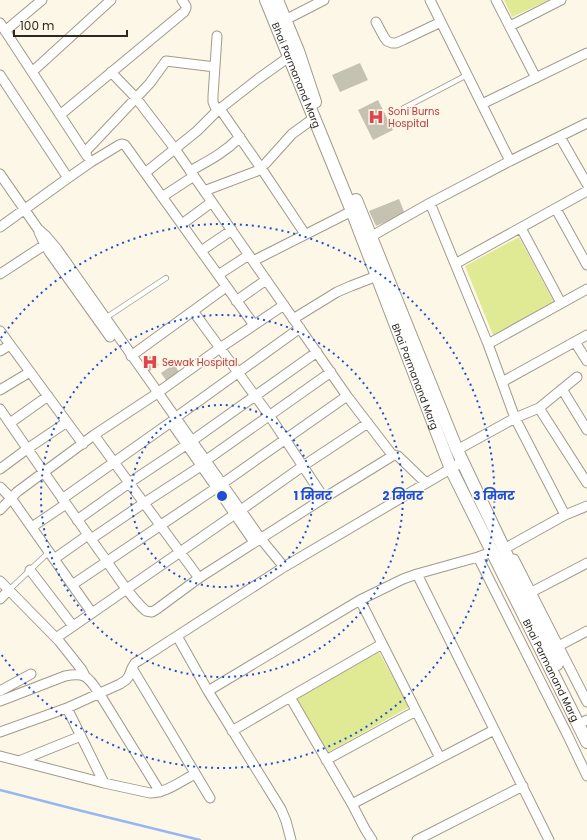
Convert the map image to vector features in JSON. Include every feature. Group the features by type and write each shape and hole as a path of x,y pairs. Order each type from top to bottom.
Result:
{"street":[{"path":"5,31 42,0"},
{"path":"32,72 111,0"},
{"path":"60,114 184,12 186,6 182,0"},
{"name":"Bhai Parmanand Marg","path":"266,0 280,21 318,110 367,238 462,462 587,742"},
{"name":"Bhai Parmanand Marg","path":"277,0 280,21"},
{"path":"280,21 324,0"},
{"path":"430,0 510,161"},
{"path":"496,0 536,78"},
{"path":"510,26 561,0"},
{"path":"376,22 387,40 392,43 396,43 441,22"},
{"path":"0,23 91,162"},
{"path":"218,36 213,102 240,137 305,234"},
{"path":"482,104 587,53"},
{"path":"145,174 197,131 218,110 294,54"},
{"name":"Bhai Parmanand Marg","path":"294,54 314,118 352,211 367,238 377,276 450,469 501,549 527,594 555,648 586,722"},
{"path":"85,152 150,83 166,61 215,67"},
{"path":"111,72 136,98 175,149 347,396 393,456"},
{"path":"0,75 68,178"},
{"path":"204,191 252,174 261,168 292,134 314,118"},
{"path":"367,238 510,161 587,124"},
{"path":"162,197 192,173 221,154 240,137"},
{"path":"560,137 587,184"},
{"path":"0,227 91,162 122,144 127,147 254,325"},
{"path":"0,174 3,186 38,229 258,541 284,567"},
{"path":"455,264 587,191"},
{"path":"182,224 212,202"},
{"path":"430,203 488,344 515,418 565,515"},
{"path":"556,209 587,265"},
{"path":"218,275 352,211"},
{"path":"521,228 561,303"},
{"path":"201,251 232,230"},
{"path":"0,274 48,243"},
{"path":"293,319 338,292 377,276"},
{"path":"236,301 266,280"},
{"path":"131,356 226,286"},
{"path":"488,344 587,289"},
{"path":"0,510 17,492 94,436 284,305"},
{"path":"193,311 255,395 324,498"},
{"path":"32,527 114,462 300,328"},
{"path":"0,332 83,444"},
{"path":"502,382 587,335"},
{"path":"575,342 587,362"},
{"path":"118,343 131,356 155,395"},
{"path":"0,351 10,345"},
{"path":"77,520 317,352"},
{"path":"0,390 30,372"},
{"path":"51,555 90,537 144,503 331,372"},
{"path":"457,450 515,418 539,408 577,377"},
{"path":"562,389 587,430"},
{"path":"10,423 48,396"},
{"path":"72,585 219,486 347,396"},
{"path":"539,408 587,483"},
{"path":"0,409 107,562 140,606 146,611 152,612 157,609 199,578 393,456 398,456 426,483"},
{"path":"0,470 66,422"},
{"path":"56,638 303,466 368,423"},
{"path":"94,436 199,578"},
{"path":"0,732 67,708 120,684 129,676 135,663 284,567 462,462"},
{"path":"0,487 11,498 92,614"},
{"path":"208,691 360,600 403,579 501,549 565,515 587,506"},
{"path":"478,557 587,776"},
{"path":"527,594 587,563"},
{"path":"30,570 73,626"},
{"path":"417,574 550,840"},
{"path":"0,581 56,638 78,664 85,676"},
{"path":"0,599 9,590"},
{"path":"360,600 440,758"},
{"path":"587,632 555,648 587,702"},
{"path":"177,636 208,691 280,809 286,821 291,840"},
{"path":"232,731 382,644"},
{"path":"132,668 210,798"},
{"path":"0,691 31,674"},
{"path":"0,701 65,676 72,674 85,676 90,680 99,693 160,792"},
{"path":"290,697 372,840"},
{"path":"67,708 104,783"},
{"path":"326,760 416,711"},
{"path":"352,804 494,730"},
{"path":"19,761 81,736"},
{"path":"1,758 150,793 164,791 195,774"},
{"path":"417,840 522,786"}],"lane":[{"path":"404,108 468,74"},
{"path":"102,320 166,278"},
{"path":"9,590 30,570 51,555"}],"green space":[{"path":"504,0 549,0 512,17"},
{"path":"519,237 554,302 493,335 465,266"},
{"path":"379,652 409,707 327,753 296,699"}],"building":[{"path":"360,63 368,80 340,92 332,75"},
{"path":"378,100 393,130 373,140 358,110"},
{"path":"399,199 405,214 376,226 369,211"},
{"path":"152,355 159,365 145,374 139,364"},
{"path":"174,364 181,375 168,383 161,373"}],"waterway":[{"path":"0,790 200,840"}],"place":[{"name":"Soni Burns Hospital","path":"376,117"},
{"name":"Sewak Hospital","path":"150,362"}]}
